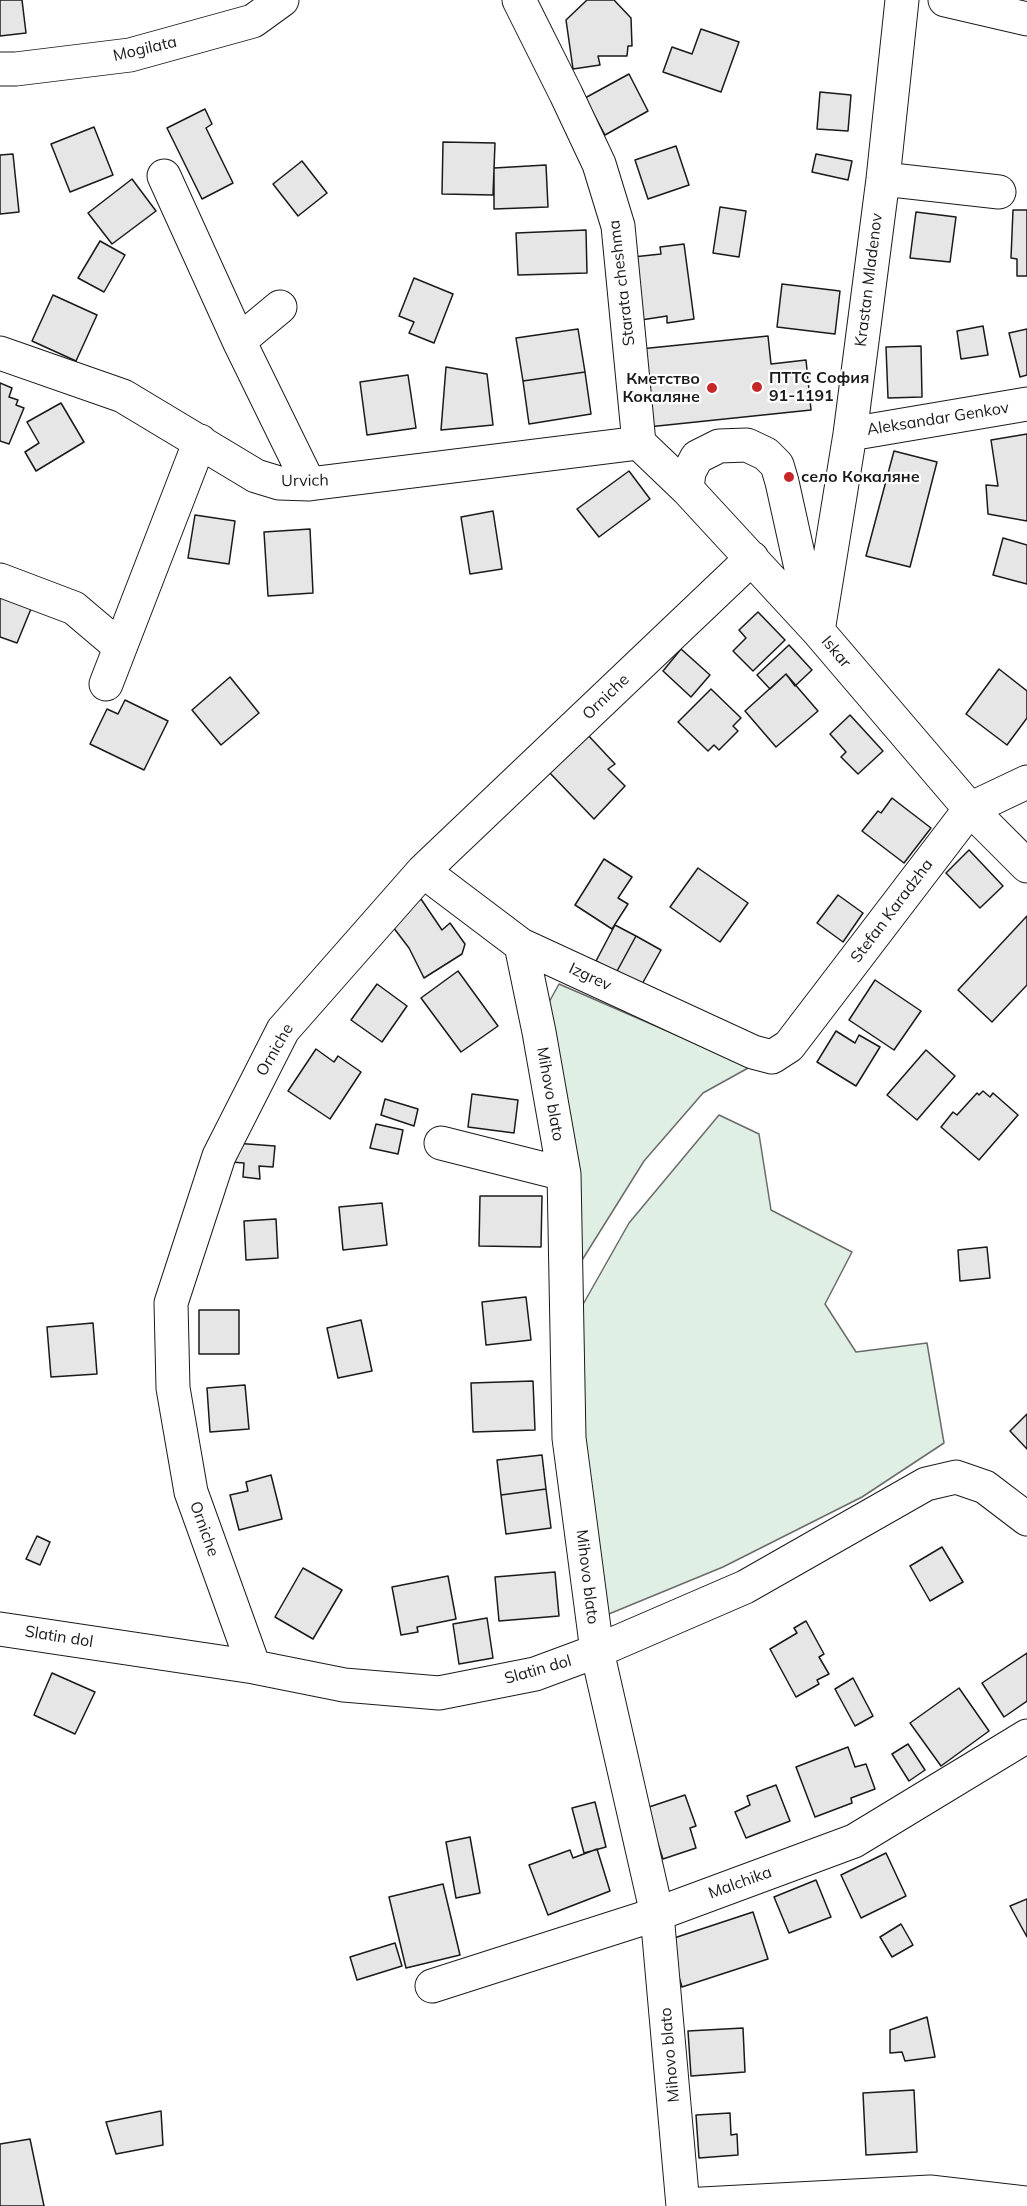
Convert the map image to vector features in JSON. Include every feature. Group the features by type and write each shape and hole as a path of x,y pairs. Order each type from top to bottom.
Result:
{"street":[{"name":"Mogilata","path":"0,69 129,55 253,21 282,0"},
{"name":"Starata cheshma","path":"519,0 599,164 618,226 639,443"},
{"name":"Krastan Mladenov","path":"818,631 849,434 883,178 902,0"},
{"path":"945,0 1027,18"},
{"path":"164,176 239,341 309,484"},
{"path":"883,178 999,192"},
{"path":"239,341 280,307"},
{"name":"Urvich","path":"0,353 123,396 256,476 279,483 309,484 639,443"},
{"name":"Aleksandar Genkov","path":"849,434 1027,404"},
{"path":"106,684 200,441"},
{"name":"Iskar","path":"639,443 687,489 752,558 818,631 970,809 1027,867"},
{"path":"687,489 689,472 697,457 719,446 747,445 766,454 777,465 818,631"},
{"name":"Orniche","path":"254,1667 190,1492 173,1388 171,1303 219,1156 283,1030 423,871 752,558"},
{"path":"0,580 74,608 120,647"},
{"name":"Stefan Karadzha","path":"772,1057 789,1046 970,809 1027,782"},
{"name":"Izgrev","path":"423,871 521,945 753,1052 772,1057"},
{"name":"Mihovo blato","path":"521,945 564,1174 569,1438 597,1651 657,1914 683,2206"},
{"path":"441,1143 564,1174"},
{"name":"Slatin dol","path":"0,1629 254,1667 344,1685 439,1693 535,1674 597,1651 745,1587 926,1484 956,1478 986,1487 1027,1519"},
{"name":"Malchika","path":"432,1986 657,1914 854,1841 1027,1736"},
{"path":"683,2206 930,2192 1027,2203"}],"green space":[{"path":"559,984 750,1067 703,1093 644,1161 574,1273 542,1015"},
{"path":"719,1115 759,1134 771,1210 852,1252 825,1304 856,1352 927,1343 944,1443 862,1497 723,1567 604,1616 578,1433 577,1315 629,1223"}],"building":[{"path":"0,0 22,0 26,33 0,36"},
{"path":"587,0 614,0 631,18 632,46 628,46 627,56 598,56 600,65 573,69 566,20"},
{"path":"701,29 739,42 721,92 663,72 672,47 692,54"},
{"path":"629,74 648,111 605,135 585,98"},
{"path":"820,92 851,95 848,131 817,129"},
{"path":"205,109 212,124 206,128 233,183 202,199 167,128"},
{"path":"94,127 113,175 70,192 51,144"},
{"path":"443,142 495,143 493,195 442,194"},
{"path":"676,146 689,185 648,199 635,160"},
{"path":"13,154 19,212 0,214 0,155"},
{"path":"816,154 852,161 848,180 812,172"},
{"path":"302,161 327,193 298,216 273,184"},
{"path":"546,165 548,207 494,209 494,168"},
{"path":"132,179 156,211 112,244 88,213"},
{"path":"720,207 746,211 739,257 713,253"},
{"path":"1013,210 1027,210 1027,276 1017,276 1017,259 1011,258"},
{"path":"916,212 956,217 950,262 910,258"},
{"path":"586,230 587,273 518,275 516,233"},
{"path":"100,241 125,255 104,292 78,278"},
{"path":"684,244 694,319 667,323 667,316 641,320 633,257 661,254 660,247"},
{"path":"414,278 453,294 434,343 409,333 414,322 399,316"},
{"path":"782,284 840,291 835,334 777,327"},
{"path":"53,295 97,315 76,361 32,341"},
{"path":"983,326 988,355 961,359 957,331"},
{"path":"578,329 585,372 523,381 516,338"},
{"path":"1027,329 1027,375 1020,377 1009,333"},
{"path":"768,336 771,364 806,360 811,410 648,427 640,349"},
{"path":"921,346 922,397 888,398 886,347"},
{"path":"446,367 487,374 493,425 441,430"},
{"path":"585,372 591,414 529,424 523,381"},
{"path":"408,375 416,428 367,435 360,382"},
{"path":"0,383 12,388 9,397 18,400 16,405 24,408 9,444 0,441"},
{"path":"61,403 84,442 36,471 25,452 39,443 27,422"},
{"path":"1027,434 1027,521 988,514 986,485 998,486 991,440"},
{"path":"894,451 937,462 910,567 866,556"},
{"path":"629,471 650,499 599,537 577,509"},
{"path":"493,511 502,569 470,574 461,517"},
{"path":"195,515 235,521 229,564 188,558"},
{"path":"310,529 313,593 268,596 264,532"},
{"path":"1003,538 1027,545 1027,584 993,575"},
{"path":"0,591 33,604 17,643 0,637"},
{"path":"758,612 785,640 753,671 733,651 746,638 739,630"},
{"path":"789,645 812,670 795,686 786,674 770,689 757,675"},
{"path":"681,649 710,675 691,697 663,671"},
{"path":"999,669 1027,691 1027,718 1007,745 966,714"},
{"path":"786,674 818,711 776,747 745,711"},
{"path":"230,677 259,713 221,745 192,710"},
{"path":"711,689 741,718 733,726 738,731 719,750 714,745 708,751 678,722"},
{"path":"125,700 168,721 144,770 90,744 107,709 118,714"},
{"path":"850,715 883,751 858,774 841,757 846,752 830,734"},
{"path":"587,734 615,764 608,769 625,786 594,819 547,770"},
{"path":"892,798 931,828 904,863 862,831 878,811 881,813"},
{"path":"969,850 1003,886 980,908 946,873"},
{"path":"604,859 632,877 618,898 628,904 612,929 575,905"},
{"path":"698,868 748,903 720,942 670,907"},
{"path":"838,895 863,913 843,942 817,923"},
{"path":"421,899 442,930 450,923 465,944 462,954 424,978 409,948 390,923"},
{"path":"1027,916 1027,985 992,1022 958,990"},
{"path":"615,925 636,936 616,973 596,961"},
{"path":"636,936 661,950 641,986 616,973"},
{"path":"458,971 498,1026 461,1052 421,998"},
{"path":"875,980 921,1011 894,1050 849,1020"},
{"path":"377,984 407,1006 382,1042 351,1020"},
{"path":"836,1031 855,1043 859,1035 880,1047 856,1086 817,1062"},
{"path":"316,1049 334,1062 338,1056 361,1072 330,1119 288,1091"},
{"path":"926,1050 955,1076 917,1120 887,1095"},
{"path":"983,1091 990,1097 993,1093 1018,1115 979,1160 941,1127 953,1112 957,1115 977,1093 979,1095"},
{"path":"472,1094 518,1100 514,1133 468,1127"},
{"path":"385,1099 418,1109 414,1126 381,1115"},
{"path":"376,1124 403,1130 398,1154 370,1148"},
{"path":"234,1143 275,1146 273,1167 259,1166 260,1179 243,1177 244,1163 231,1162"},
{"path":"480,1196 542,1196 541,1247 479,1246"},
{"path":"382,1203 387,1245 343,1250 339,1207"},
{"path":"276,1219 278,1258 246,1260 244,1221"},
{"path":"987,1247 990,1278 960,1281 958,1250"},
{"path":"526,1297 531,1340 486,1345 482,1302"},
{"path":"199,1310 239,1310 239,1354 199,1354"},
{"path":"361,1320 372,1371 338,1378 327,1328"},
{"path":"93,1323 97,1374 51,1377 47,1327"},
{"path":"533,1381 535,1430 473,1432 471,1383"},
{"path":"245,1385 249,1429 210,1432 207,1388"},
{"path":"1027,1414 1027,1449 1010,1431"},
{"path":"542,1455 546,1489 501,1495 497,1460"},
{"path":"271,1475 282,1519 239,1530 230,1495 248,1491 246,1482"},
{"path":"546,1489 551,1528 506,1534 501,1495"},
{"path":"37,1536 50,1542 40,1565 26,1559"},
{"path":"942,1547 963,1582 930,1601 910,1566"},
{"path":"303,1568 342,1590 313,1639 275,1617"},
{"path":"555,1572 559,1616 499,1621 495,1577"},
{"path":"448,1576 456,1619 417,1627 418,1632 401,1635 392,1587"},
{"path":"487,1618 493,1658 459,1664 453,1624"},
{"path":"806,1621 824,1654 819,1657 829,1674 817,1680 819,1684 796,1697 770,1649 797,1633 794,1628"},
{"path":"1027,1653 1027,1701 1004,1717 982,1683"},
{"path":"52,1673 95,1692 75,1734 34,1715"},
{"path":"853,1678 873,1716 855,1726 835,1689"},
{"path":"959,1688 989,1731 941,1766 910,1723"},
{"path":"908,1744 925,1770 909,1781 892,1754"},
{"path":"848,1747 855,1767 866,1764 875,1789 851,1798 852,1803 815,1817 796,1767"},
{"path":"776,1785 790,1821 746,1838 735,1812 750,1805 747,1796"},
{"path":"685,1795 696,1826 690,1828 696,1848 663,1859 646,1808"},
{"path":"595,1802 606,1847 584,1853 572,1808"},
{"path":"470,1837 480,1893 456,1898 446,1842"},
{"path":"597,1849 610,1891 548,1915 529,1865 570,1850 573,1858"},
{"path":"886,1853 906,1896 861,1918 841,1875"},
{"path":"816,1880 831,1917 789,1933 774,1897"},
{"path":"443,1884 460,1955 406,1968 389,1897"},
{"path":"1027,1899 1027,1937 1010,1906"},
{"path":"753,1912 768,1959 682,1987 668,1940"},
{"path":"901,1924 913,1945 892,1957 880,1937"},
{"path":"395,1943 402,1966 357,1980 350,1957"},
{"path":"927,2017 935,2057 905,2061 902,2052 890,2053 890,2030"},
{"path":"743,2028 745,2072 691,2076 688,2031"},
{"path":"914,2090 917,2152 866,2155 863,2093"},
{"path":"161,2111 163,2145 116,2154 106,2122"},
{"path":"730,2113 731,2135 737,2134 738,2155 699,2158 696,2115"},
{"path":"30,2139 44,2206 0,2206 0,2144"}],"place":[{"name":"ПТТС София 91-1191","path":"757,387"},
{"name":"Кметство Кокаляне","path":"712,388"},
{"name":"село Кокаляне","path":"789,477"}]}
